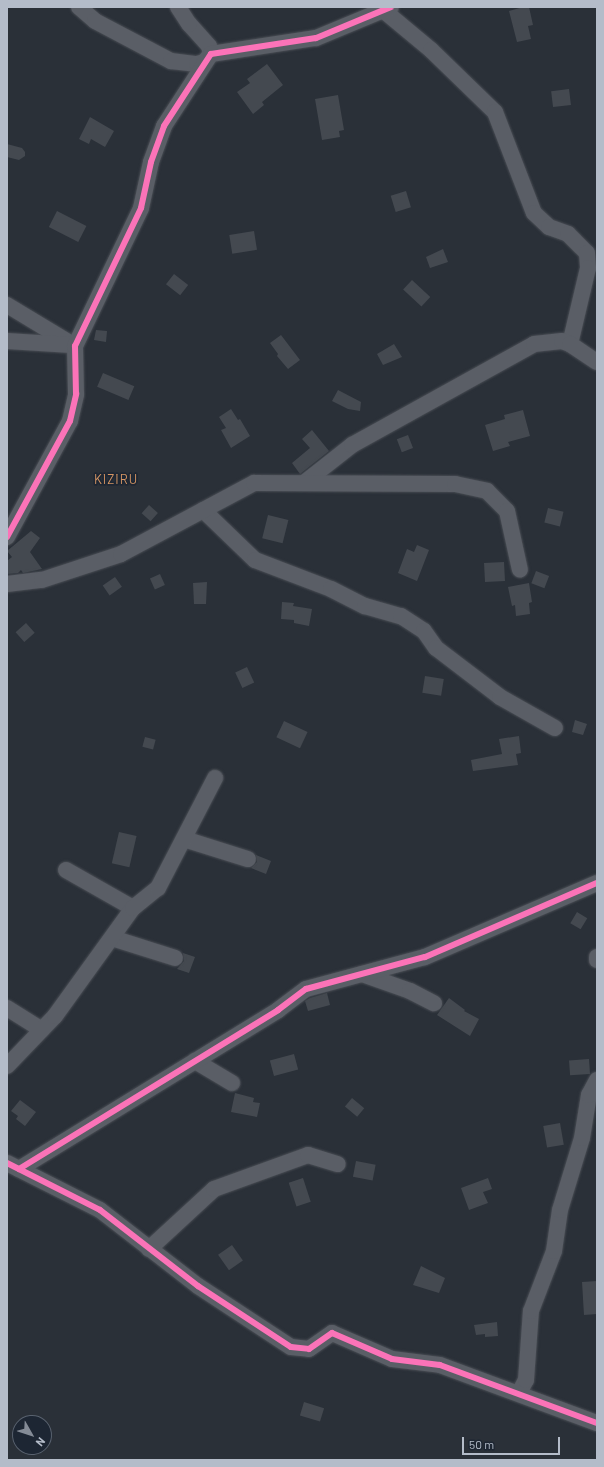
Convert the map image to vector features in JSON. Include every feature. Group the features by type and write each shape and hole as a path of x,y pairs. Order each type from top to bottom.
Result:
{"street":[{"path":"78,7 95,21 171,61 197,64 204,62 211,54 316,38 387,9 495,112 534,213 549,226 568,234 587,253 588,268 570,344"},
{"path":"8,533 70,421 76,394 75,346 141,208 151,162 164,126 211,54 209,46 189,24 178,7"},
{"path":"7,305 75,346"},
{"path":"7,341 75,346"},
{"path":"305,482 352,445 534,344 562,342 570,344 597,362"},
{"path":"7,584 42,580 121,554 254,483 305,482 454,484 487,491 506,511 520,570"},
{"path":"203,510 255,560 331,589 365,606 401,616 424,631 436,648 500,697 555,728"},
{"path":"7,1066 55,1016 133,908 158,888 215,778"},
{"path":"184,839 248,859"},
{"path":"66,870 133,908"},
{"path":"13,1166 195,1062 278,1010 306,989 425,957 595,887"},
{"path":"112,938 175,958"},
{"path":"362,974 410,991 434,1003"},
{"path":"7,1008 42,1030"},
{"path":"195,1062 232,1083"},
{"path":"519,1393 526,1380 531,1311 554,1251 560,1210 582,1138 589,1095 597,1080"},
{"path":"149,1248 214,1189 308,1155 338,1164"},
{"path":"13,1166 100,1210 198,1286 291,1347 309,1349 332,1333 392,1359 440,1365 597,1423"}],"building":[{"path":"529,7 533,25 528,26 531,39 517,42 509,11"},
{"path":"267,64 283,85 262,102 264,105 253,114 237,92 250,83 247,79"},
{"path":"569,89 571,105 553,107 551,91"},
{"path":"338,95 344,130 339,131 340,137 322,140 315,99"},
{"path":"90,117 114,131 105,147 91,139 89,144 79,139"},
{"path":"7,144 22,148 25,152 25,156 19,160 7,157"},
{"path":"406,191 411,207 396,212 391,196"},
{"path":"57,211 86,226 78,242 49,227"},
{"path":"254,231 257,250 232,254 229,235"},
{"path":"443,249 448,262 430,268 426,257"},
{"path":"174,274 188,285 180,295 166,284"},
{"path":"412,280 430,297 421,307 403,290"},
{"path":"96,330 107,331 106,342 94,340"},
{"path":"281,335 300,360 288,369 277,356 278,354 270,343"},
{"path":"394,344 402,357 383,365 377,354"},
{"path":"103,373 134,386 128,400 97,387"},
{"path":"338,390 361,402 360,411 348,409 332,401"},
{"path":"231,409 238,420 240,419 250,436 231,448 221,430 226,428 219,417"},
{"path":"523,410 530,436 508,442 510,446 493,451 485,425 505,419 504,415"},
{"path":"312,430 329,451 300,474 292,463 310,448 302,439"},
{"path":"408,435 413,448 402,452 397,439"},
{"path":"149,505 158,513 151,521 142,513"},
{"path":"548,508 564,512 560,526 544,523"},
{"path":"268,515 288,520 283,543 262,538"},
{"path":"31,531 40,538 30,552 42,569 23,573 21,570 18,573 7,574 7,561 12,557 7,551"},
{"path":"417,545 429,550 417,581 398,573 407,549 414,552"},
{"path":"504,562 505,581 485,582 484,563"},
{"path":"536,571 549,576 544,588 531,583"},
{"path":"160,574 165,585 155,589 150,578"},
{"path":"115,577 122,587 110,595 103,586"},
{"path":"207,582 206,604 194,604 193,583"},
{"path":"529,583 532,602 529,603 530,614 516,616 515,605 512,606 508,587"},
{"path":"282,602 294,603 293,606 312,609 309,626 294,623 294,620 281,619"},
{"path":"26,623 35,633 24,642 16,632"},
{"path":"247,667 254,682 242,688 235,672"},
{"path":"425,676 444,679 441,696 422,693"},
{"path":"575,720 587,724 583,735 572,732"},
{"path":"284,721 308,732 300,748 276,737"},
{"path":"519,736 521,753 516,754 518,765 473,771 471,760 502,754 499,739"},
{"path":"145,737 156,740 153,750 142,747"},
{"path":"119,832 137,836 129,867 112,863"},
{"path":"256,855 271,861 266,874 251,868 257,862"},
{"path":"577,912 587,918 581,929 570,923"},
{"path":"183,953 195,957 189,973 177,969 184,961"},
{"path":"327,993 330,1005 308,1011 305,1001"},
{"path":"449,998 465,1010 464,1011 479,1019 470,1036 437,1015"},
{"path":"294,1054 298,1069 274,1076 270,1060"},
{"path":"589,1059 590,1074 570,1075 569,1060"},
{"path":"235,1093 254,1098 253,1102 260,1103 257,1117 231,1112"},
{"path":"352,1098 364,1108 357,1117 345,1106"},
{"path":"20,1100 36,1112 25,1126 16,1119 18,1116 11,1111"},
{"path":"560,1123 564,1145 547,1148 543,1126"},
{"path":"356,1161 376,1165 373,1181 353,1177"},
{"path":"303,1178 311,1202 296,1206 289,1183"},
{"path":"488,1178 492,1189 483,1192 488,1203 469,1210 461,1188"},
{"path":"232,1245 243,1261 229,1270 218,1255"},
{"path":"421,1266 445,1278 439,1293 413,1285"},
{"path":"597,1281 597,1314 584,1315 582,1282"},
{"path":"497,1322 498,1336 485,1337 485,1334 476,1335 474,1325"},
{"path":"304,1402 324,1408 320,1422 300,1415"}],"cycle path":[{"path":"7,537 70,421 76,394 75,346 141,208 151,162 164,126 211,54 316,38 391,7"},
{"path":"19,1169 278,1010 306,989 425,957 597,883"},
{"path":"7,1163 100,1210 198,1286 291,1347 309,1349 332,1333 392,1359 440,1365 597,1423"}],"district":[{"name":"KIZIRU","path":"116,479"}]}
